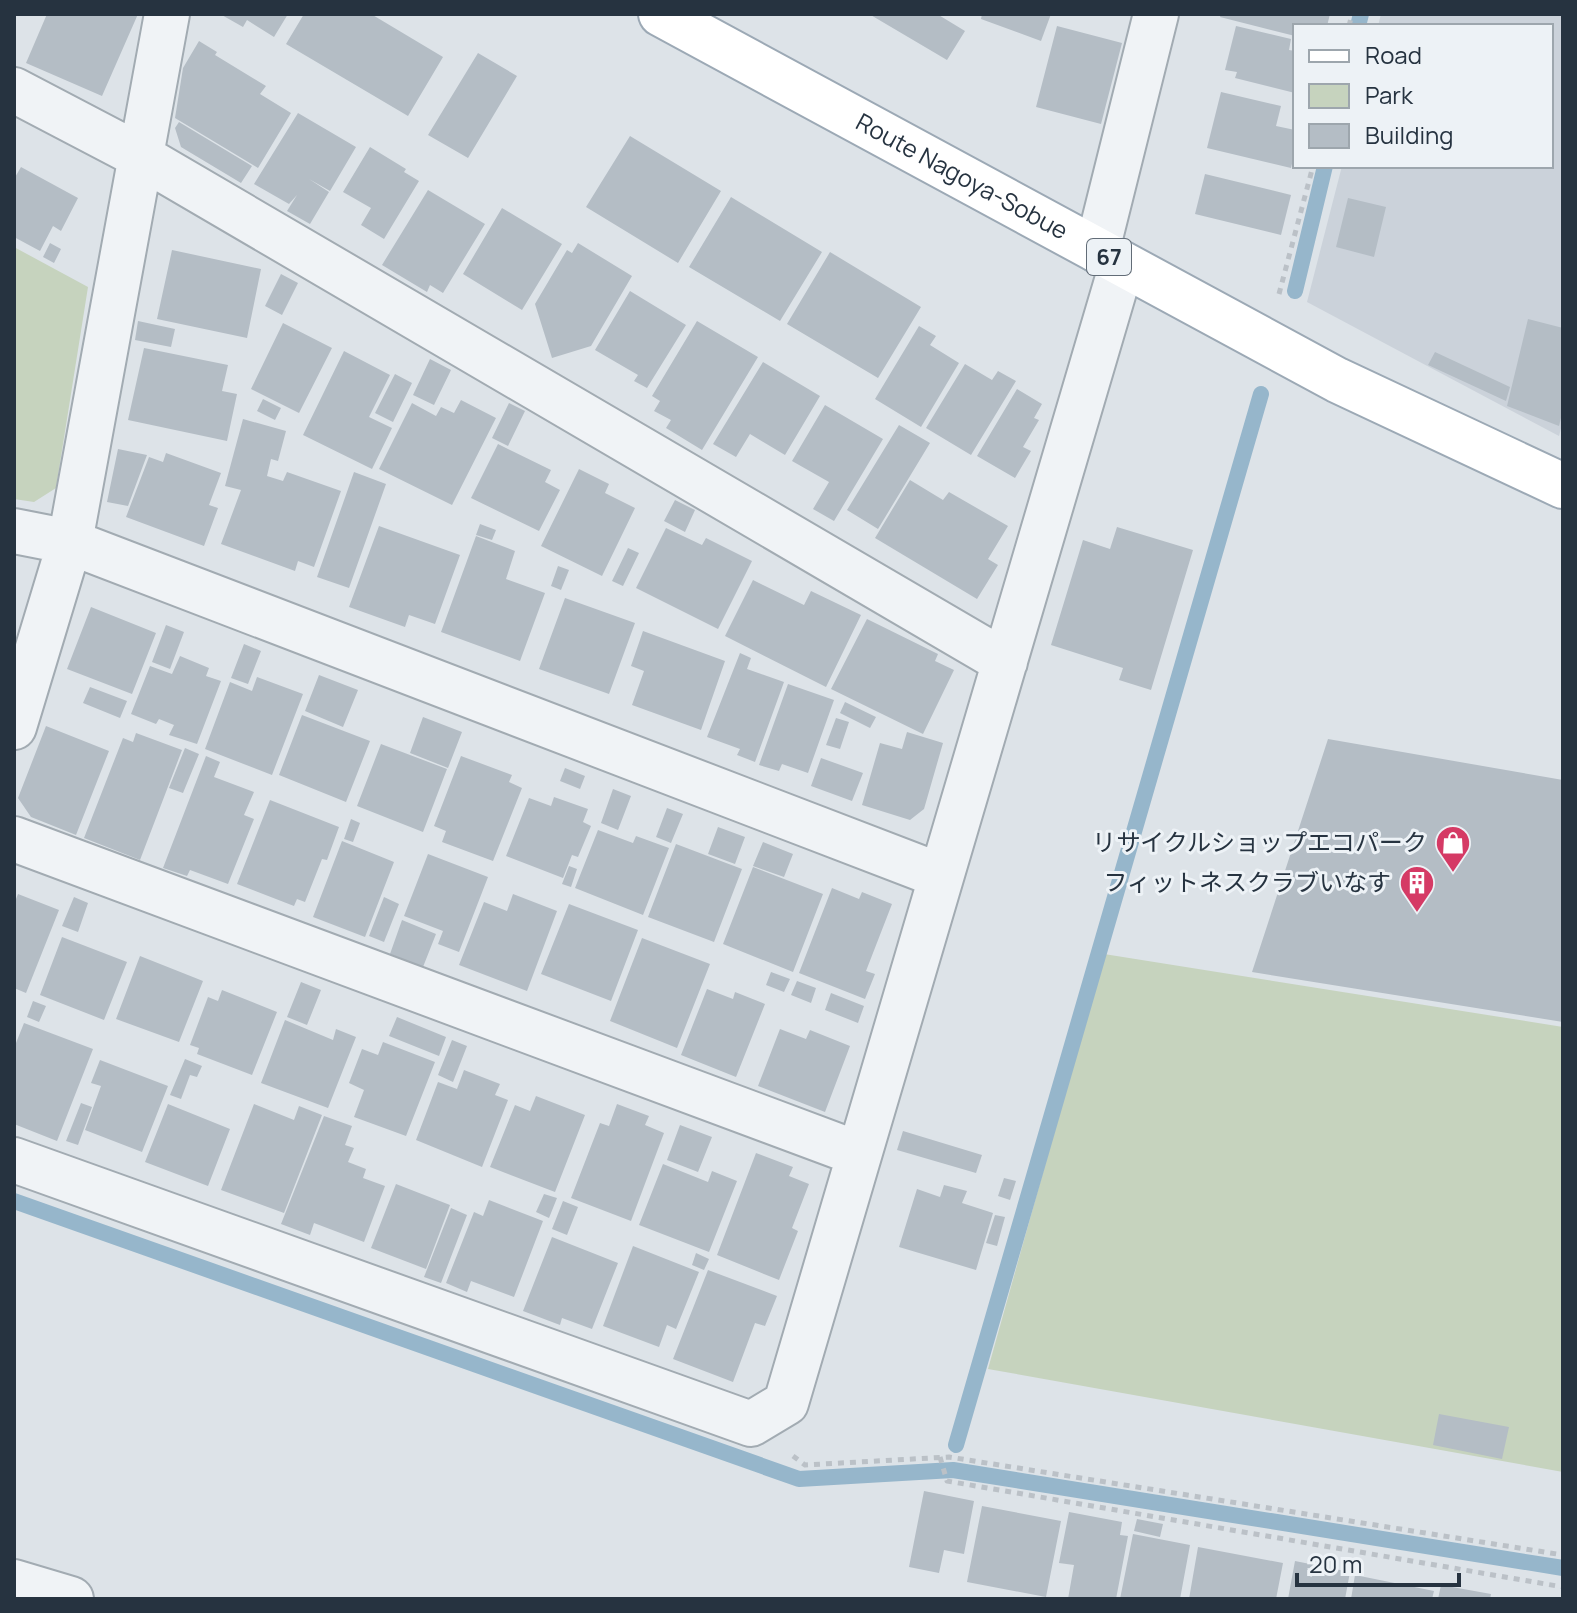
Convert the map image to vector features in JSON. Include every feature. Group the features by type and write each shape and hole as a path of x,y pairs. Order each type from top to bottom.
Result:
{"main road":[{"name":"Route Nagoya-Sobue","path":"661,14 1337,380 1563,486"}],"street":[{"path":"14,727 70,542 167,14"},
{"path":"14,1160 751,1424 786,1403 1005,662 1110,257 1156,14"},
{"path":"14,90 140,156 1005,662"},
{"path":"14,531 70,542 941,876"},
{"path":"14,839 859,1154"},
{"path":"14,1582 71,1599"}],"path":[{"path":"1267,342 1312,168"},
{"path":"751,1424 805,1465 941,1460 1563,1555"},
{"path":"941,1460 947,1481 1563,1587"}],"shaded area":[{"path":"1381,14 1561,14 1563,421 1559,436 1307,302 1341,168 1553,168 1553,24 1378,24"}],"green space":[{"path":"14,247 88,287 56,488 34,502 14,499"},
{"path":"1104,954 1563,1027 1563,1472 988,1369"}],"building":[{"path":"47,14 138,14 102,96 26,63"},
{"path":"220,14 288,14 274,37 247,20 243,27"},
{"path":"304,14 371,14 443,57 408,116 286,44"},
{"path":"869,14 937,14 965,31 947,60"},
{"path":"982,14 1051,14 1041,41 981,19"},
{"path":"1221,14 1330,14 1328,24 1293,24 1293,35 1220,17"},
{"path":"1057,26 1122,43 1101,124 1036,107"},
{"path":"1236,26 1291,39 1289,50 1293,51 1293,92 1235,78 1237,72 1225,70"},
{"path":"199,41 217,52 215,55 266,86 260,94 291,113 258,168 175,118 183,68"},
{"path":"478,53 517,76 468,158 428,135"},
{"path":"1221,92 1281,106 1276,126 1293,130 1291,168 1207,148"},
{"path":"298,113 356,147 330,191 309,179 329,192 310,224 287,211 297,195 289,204 254,184"},
{"path":"179,122 252,166 241,183 181,147 175,128"},
{"path":"630,136 721,191 678,263 586,207"},
{"path":"370,147 406,169 404,172 419,181 384,239 361,225 371,208 343,192"},
{"path":"21,167 78,198 61,231 53,226 40,251 14,237 14,179"},
{"path":"1205,174 1291,195 1281,235 1195,214"},
{"path":"428,190 485,224 443,293 430,285 427,292 382,265"},
{"path":"731,197 822,252 780,321 689,267"},
{"path":"1348,198 1386,207 1374,257 1336,247"},
{"path":"502,208 562,244 522,310 463,274"},
{"path":"50,243 61,249 54,263 43,257"},
{"path":"578,243 632,276 591,346 552,358 535,304 567,250 572,253"},
{"path":"172,250 261,269 247,338 157,319"},
{"path":"830,252 921,307 878,378 787,324"},
{"path":"281,274 298,283 282,315 265,306"},
{"path":"630,291 686,325 647,388 634,381 638,375 595,350"},
{"path":"1528,319 1563,328 1563,410 1559,426 1507,406"},
{"path":"138,321 175,329 171,347 135,340"},
{"path":"697,321 758,357 702,450 666,428 671,420 654,411 660,401 652,396"},
{"path":"283,323 332,348 299,413 251,389"},
{"path":"919,326 936,336 930,345 959,363 921,427 875,399"},
{"path":"144,348 228,365 222,391 237,394 227,441 128,420"},
{"path":"344,351 390,375 369,417 392,428 372,469 303,435"},
{"path":"1435,352 1510,387 1506,401 1428,365"},
{"path":"430,359 451,370 434,405 413,395"},
{"path":"763,362 820,396 785,455 750,434 736,457 713,444"},
{"path":"965,364 992,380 998,371 1016,381 971,455 926,428"},
{"path":"395,374 412,383 393,422 375,413"},
{"path":"1017,389 1042,404 1034,418 1039,420 1023,447 1031,451 1015,478 977,456"},
{"path":"263,399 281,408 275,420 257,411"},
{"path":"461,400 496,418 452,505 379,469 412,403 436,416 441,407 454,413"},
{"path":"509,403 525,411 508,446 492,438"},
{"path":"825,405 883,439 834,521 813,509 829,482 792,461"},
{"path":"243,419 286,431 278,461 271,459 267,476 283,481 287,472 341,491 314,567 298,561 295,571 221,544 241,490 225,486"},
{"path":"899,425 930,443 878,529 847,510"},
{"path":"498,444 551,470 545,482 560,490 539,531 471,498"},
{"path":"118,449 147,455 128,506 107,502"},
{"path":"166,453 221,473 209,505 218,508 204,546 126,517 149,457 163,462"},
{"path":"579,469 609,484 605,493 635,508 602,576 541,546"},
{"path":"354,472 386,484 349,588 317,577"},
{"path":"910,480 943,500 949,492 1008,526 988,559 998,565 977,599 875,538"},
{"path":"675,500 695,510 685,532 664,521"},
{"path":"480,524 496,530 492,540 476,535"},
{"path":"379,526 460,555 435,624 409,615 405,627 349,607"},
{"path":"1117,527 1193,550 1151,690 1119,680 1123,668 1051,645 1083,540 1110,549"},
{"path":"666,528 702,545 706,538 752,561 718,629 636,588"},
{"path":"476,536 515,551 506,579 545,593 520,661 441,632"},
{"path":"628,548 639,553 623,586 612,581"},
{"path":"558,566 569,570 561,590 551,586"},
{"path":"753,580 804,605 811,591 861,615 826,687 725,636"},
{"path":"565,598 635,623 609,694 539,669"},
{"path":"91,607 156,633 132,694 67,669"},
{"path":"867,619 938,654 935,661 954,670 923,734 831,689"},
{"path":"166,625 184,632 170,669 152,662"},
{"path":"643,631 725,661 701,730 632,705 644,671 631,666"},
{"path":"244,644 261,651 248,684 231,678"},
{"path":"740,653 751,658 747,669 784,682 755,762 737,755 740,749 707,737"},
{"path":"180,656 209,668 206,676 221,681 197,744 169,735 174,725 159,719 156,724 131,714 150,666 172,674"},
{"path":"319,675 358,690 343,727 305,711"},
{"path":"257,677 303,694 272,775 205,749 230,682 252,691"},
{"path":"788,684 834,700 808,773 782,764 779,771 759,765"},
{"path":"90,687 127,701 120,718 83,703"},
{"path":"845,702 876,717 870,728 840,713"},
{"path":"302,715 370,741 346,802 279,775"},
{"path":"423,717 462,732 448,768 410,753"},
{"path":"836,718 849,722 840,749 826,745"},
{"path":"46,726 109,751 76,835 31,817 18,798"},
{"path":"907,732 943,743 924,809 910,820 862,805 880,743 902,749"},
{"path":"136,733 182,750 140,860 84,838 123,738 133,742"},
{"name":"フィットネスクラブいなす","path":"1328,739 1563,780 1563,1022 1252,972"},
{"path":"381,744 447,769 423,832 357,806"},
{"path":"185,748 199,754 183,793 169,788"},
{"path":"206,756 220,762 214,777 254,792 244,815 254,819 228,884 190,870 187,876 163,868"},
{"path":"461,756 512,775 509,782 522,788 493,861 442,842 446,831 434,826"},
{"path":"821,758 863,773 852,801 811,786"},
{"path":"565,768 585,776 580,789 560,781"},
{"path":"613,789 631,796 618,830 601,823"},
{"path":"554,797 588,809 583,822 591,826 578,857 572,855 563,878 506,856 529,798 551,806"},
{"path":"270,800 339,827 327,860 322,859 305,902 297,899 294,906 237,884"},
{"path":"667,808 683,814 671,843 656,837"},
{"path":"351,819 360,823 353,842 344,839"},
{"path":"718,827 745,837 735,864 708,854"},
{"path":"598,830 633,843 636,836 669,848 643,915 575,888"},
{"path":"342,841 394,862 365,937 313,917"},
{"path":"763,842 793,854 784,877 753,866"},
{"path":"676,844 742,869 714,942 648,917"},
{"path":"428,854 488,877 459,952 438,944 443,931 404,916"},
{"path":"569,866 577,869 571,887 562,884"},
{"path":"753,867 823,894 793,972 723,944"},
{"path":"832,888 859,899 862,892 892,904 866,971 875,974 865,999 799,973"},
{"path":"18,894 59,910 26,993 14,988 14,904"},
{"path":"513,894 557,911 527,991 459,965 484,902 507,911"},
{"path":"74,897 88,903 78,932 62,926"},
{"path":"384,897 399,904 384,942 369,936"},
{"path":"569,904 638,930 611,1001 541,974"},
{"path":"402,920 436,934 423,967 390,954"},
{"path":"62,937 127,962 104,1020 40,995"},
{"path":"642,938 710,964 677,1048 610,1021"},
{"path":"140,956 203,981 179,1042 116,1019"},
{"path":"771,972 790,979 784,992 766,985"},
{"path":"797,981 816,988 811,1003 791,995"},
{"path":"301,982 321,990 307,1025 287,1017"},
{"path":"707,989 733,999 735,992 765,1004 736,1077 681,1055"},
{"path":"222,990 277,1012 252,1075 197,1054 199,1048 190,1045 208,997 218,1001"},
{"path":"831,993 864,1006 858,1023 825,1010"},
{"path":"33,1001 46,1006 39,1022 27,1017"},
{"path":"397,1017 446,1037 439,1056 389,1036"},
{"path":"285,1020 333,1040 336,1029 356,1037 328,1108 261,1083"},
{"path":"24,1023 93,1049 57,1141 14,1124 14,1048"},
{"path":"780,1029 806,1039 810,1030 850,1046 825,1112 758,1086"},
{"path":"452,1040 467,1046 453,1082 438,1075"},
{"path":"383,1042 435,1062 406,1136 354,1117 364,1090 349,1083 362,1049 378,1055"},
{"path":"185,1059 202,1066 197,1077 190,1075 181,1099 170,1095"},
{"path":"100,1060 168,1086 142,1152 85,1130 101,1086 91,1083"},
{"path":"464,1070 500,1084 495,1095 508,1100 482,1167 416,1140 438,1082 457,1089"},
{"path":"536,1096 585,1115 555,1192 490,1167 515,1105 530,1111"},
{"path":"81,1103 92,1107 78,1145 66,1141"},
{"path":"168,1104 230,1129 208,1186 145,1162"},
{"path":"254,1104 294,1120 299,1106 322,1115 284,1213 221,1190"},
{"path":"617,1104 649,1116 645,1125 664,1133 631,1221 571,1198 600,1123 609,1126"},
{"path":"324,1116 352,1126 345,1145 354,1148 348,1162 366,1169 363,1178 385,1186 364,1242 314,1223 310,1235 281,1224"},
{"path":"680,1125 712,1137 698,1172 667,1160"},
{"path":"903,1131 982,1155 976,1173 897,1150"},
{"path":"756,1153 793,1167 789,1176 809,1184 792,1228 798,1231 779,1280 717,1255"},
{"path":"663,1164 708,1182 712,1171 737,1181 709,1252 639,1225"},
{"path":"1004,1178 1016,1181 1010,1200 998,1196"},
{"path":"396,1184 450,1205 426,1269 371,1248"},
{"path":"944,1185 967,1191 962,1203 993,1213 976,1270 899,1247 917,1189 940,1197"},
{"path":"544,1194 557,1198 549,1218 536,1212"},
{"path":"489,1200 543,1221 514,1297 471,1281 467,1292 446,1283 474,1212 483,1216"},
{"path":"563,1201 578,1207 567,1235 552,1229"},
{"path":"451,1208 467,1215 441,1283 424,1277"},
{"path":"995,1215 1005,1217 997,1246 986,1243"},
{"path":"552,1237 618,1263 592,1329 562,1318 560,1325 523,1311"},
{"path":"633,1246 699,1272 676,1329 667,1325 659,1347 603,1326"},
{"path":"696,1253 709,1259 704,1270 692,1265"},
{"path":"708,1270 777,1296 765,1326 755,1323 733,1382 673,1359"},
{"path":"1439,1414 1509,1427 1502,1459 1433,1445"},
{"path":"924,1491 974,1501 964,1554 944,1550 939,1573 909,1567"},
{"path":"982,1506 1061,1521 1046,1597 967,1582"},
{"path":"1069,1512 1122,1522 1120,1535 1128,1536 1116,1599 1068,1599 1074,1565 1059,1563"},
{"path":"1137,1519 1163,1524 1160,1537 1134,1531"},
{"path":"1133,1534 1190,1545 1180,1599 1120,1599"},
{"path":"1198,1547 1283,1563 1276,1599 1189,1599"},
{"path":"1295,1561 1350,1572 1345,1599 1288,1599"},
{"path":"1355,1575 1434,1591 1432,1599 1351,1599"},
{"path":"1441,1585 1491,1594 1490,1599 1438,1599"}],"waterway":[{"path":"1358,24 1361,14"},
{"path":"1295,291 1325,168"},
{"path":"956,1445 1261,394"},
{"path":"14,1201 799,1479 953,1470 1563,1568"}],"place":[{"name":"リサイクルショップエコパーク","path":"1453,874"},
{"name":"フィットネスクラブいなす","path":"1417,914"}]}
